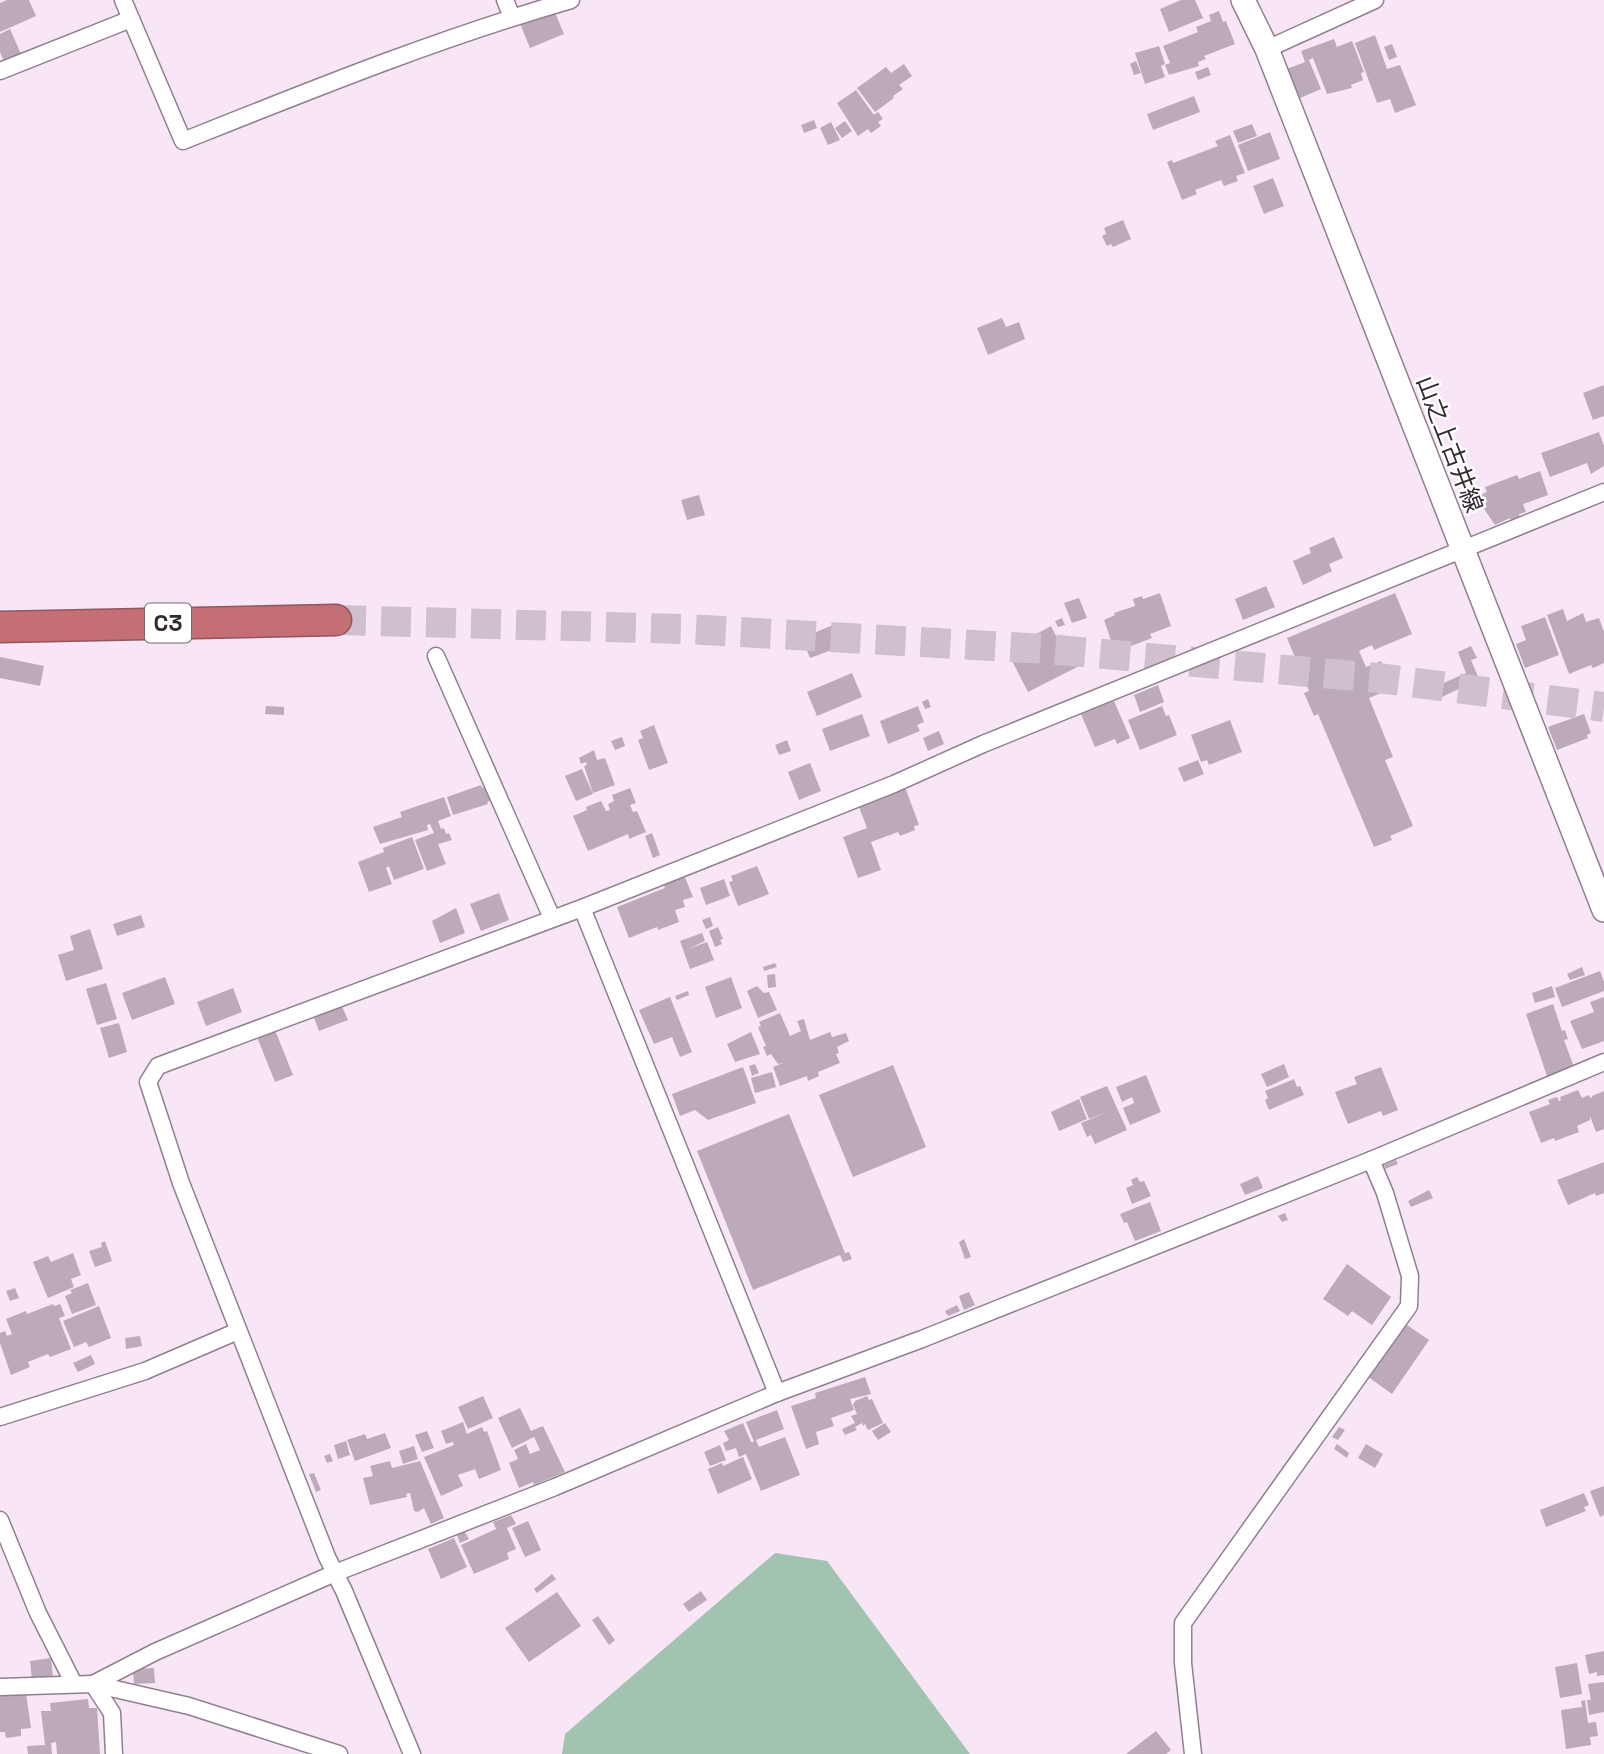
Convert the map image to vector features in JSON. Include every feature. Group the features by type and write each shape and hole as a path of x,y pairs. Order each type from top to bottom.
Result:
{"highway":[{"name":"C3","path":"0,627 336,620"}],"main road":[{"name":"山之上古井線","path":"1243,0 1267,49 1604,910"}],"street":[{"path":"123,0 183,141 304,93 512,17 571,0"},
{"path":"505,0 512,17"},
{"path":"1267,49 1375,0"},
{"path":"0,71 131,19"},
{"path":"412,1754 335,1573 181,1183 148,1082 158,1066 582,908 894,784 983,744 1604,492"},
{"path":"436,656 552,918"},
{"path":"582,908 777,1393"},
{"path":"93,1684 155,1652 335,1573 555,1486 777,1393 922,1339 1371,1160 1604,1062"},
{"path":"1193,1754 1183,1663 1183,1623 1409,1306 1410,1276 1385,1193 1371,1160"},
{"path":"0,1417 145,1371 238,1331"},
{"path":"0,1520 38,1614 74,1684"},
{"path":"93,1684 112,1713 114,1754"},
{"path":"0,1687 93,1684 189,1706 339,1754"}],"green space":[{"path":"775,1553 827,1561 970,1754 562,1754 565,1734"}],"building":[{"path":"7,0 29,0 36,16 0,32 0,3"},
{"path":"1181,0 1195,0 1203,18 1169,32 1160,9"},
{"path":"554,10 564,34 530,48 519,21"},
{"path":"1219,11 1235,44 1204,56 1206,59 1198,62 1199,66 1169,75 1165,65 1170,63 1163,46 1198,32 1196,27 1211,21 1209,15"},
{"path":"10,29 21,54 4,61 0,52 0,34"},
{"path":"1375,35 1387,69 1400,65 1416,105 1395,113 1390,99 1377,103 1355,43"},
{"path":"1334,39 1337,47 1352,41 1364,72 1361,73 1363,80 1351,85 1352,88 1327,94 1313,58 1309,60 1321,89 1298,99 1287,69 1305,62 1301,51"},
{"path":"1392,44 1397,57 1389,60 1384,47"},
{"path":"1159,46 1165,64 1161,66 1165,77 1145,84 1135,53"},
{"path":"1136,61 1141,73 1134,75 1130,64"},
{"path":"904,64 912,76 899,85 903,89 893,96 894,98 875,112 857,88 886,67 891,73"},
{"path":"1208,67 1211,75 1198,80 1195,72"},
{"path":"856,90 874,115 878,112 883,119 878,122 881,126 871,133 868,129 858,136 837,103"},
{"path":"1194,96 1200,112 1153,130 1147,114"},
{"path":"814,120 817,128 804,133 801,125"},
{"path":"845,121 852,131 842,138 835,128"},
{"path":"831,122 840,140 828,145 820,128"},
{"path":"1252,124 1257,136 1238,143 1233,131"},
{"path":"1270,132 1280,159 1248,171 1238,145"},
{"path":"1230,135 1245,173 1236,176 1238,181 1224,186 1221,180 1195,190 1197,194 1182,200 1167,162 1172,160 1173,163 1218,146 1215,141"},
{"path":"1273,178 1284,206 1264,214 1253,186"},
{"path":"1123,220 1131,239 1113,247 1111,244 1107,246 1102,236 1106,234 1104,228"},
{"path":"1002,318 1006,327 1019,322 1025,339 988,355 977,328"},
{"path":"1604,385 1604,416 1593,420 1583,393"},
{"path":"1599,432 1604,446 1604,466 1591,474 1587,463 1550,477 1541,453"},
{"path":"1540,471 1548,495 1523,504 1526,512 1519,514 1521,519 1511,523 1510,518 1495,525 1476,497 1487,492 1485,487 1517,475 1519,479"},
{"path":"699,495 705,515 687,520 681,500"},
{"path":"1334,537 1343,558 1329,564 1332,571 1303,585 1293,561 1311,553 1309,548"},
{"path":"1266,586 1275,607 1243,620 1235,599"},
{"path":"1160,593 1171,626 1150,634 1152,638 1115,652 1104,620 1115,615 1114,613 1135,606 1133,599 1142,596 1143,599"},
{"path":"1395,593 1412,634 1374,650 1372,645 1359,651 1366,667 1381,661 1393,688 1369,698 1393,757 1385,760 1413,826 1390,836 1392,840 1374,847 1318,714 1314,716 1304,693 1309,691 1287,638"},
{"path":"1079,598 1087,618 1072,623 1064,603"},
{"path":"1563,609 1567,621 1583,613 1586,622 1599,618 1604,632 1604,663 1569,674 1547,615"},
{"path":"1545,617 1559,655 1525,668 1516,644 1526,640 1521,626"},
{"path":"1062,618 1065,625 1058,627 1055,621"},
{"path":"833,625 840,647 810,658 802,638"},
{"path":"1051,626 1059,642 1071,636 1085,663 1028,692 1011,659 1024,656 1018,644"},
{"path":"1471,646 1477,658 1471,660 1479,679 1438,699 1430,696 1428,690 1466,673 1458,652"},
{"path":"0,657 44,666 40,686 0,678"},
{"path":"852,673 862,697 817,716 807,692"},
{"path":"1158,685 1164,702 1140,712 1134,695"},
{"path":"928,699 931,707 925,709 922,702"},
{"path":"1114,701 1130,738 1117,744 1115,739 1095,747 1081,714"},
{"path":"266,706 284,707 284,715 265,714"},
{"path":"918,706 924,722 917,725 920,731 888,744 880,721"},
{"path":"1162,706 1177,735 1140,750 1128,720"},
{"path":"862,714 870,736 830,751 822,729"},
{"path":"1584,714 1591,733 1587,735 1588,738 1557,750 1548,727"},
{"path":"1230,720 1242,752 1209,765 1207,760 1201,762 1191,735"},
{"path":"654,725 668,763 649,770 638,740 643,738 640,731"},
{"path":"939,731 944,744 928,751 923,738"},
{"path":"622,737 625,746 615,750 611,741"},
{"path":"787,740 791,751 779,755 775,745"},
{"path":"594,750 597,760 605,758 615,785 593,793 584,766 587,765 586,762 581,764 579,758"},
{"path":"1198,760 1204,774 1184,782 1178,768"},
{"path":"810,763 821,791 799,800 788,772"},
{"path":"582,769 593,794 576,801 565,776"},
{"path":"481,785 482,788 486,786 491,800 488,804 453,815 447,797"},
{"path":"905,787 919,825 914,826 915,830 900,836 898,832 871,842 881,870 858,878 843,837 867,828 859,807"},
{"path":"630,788 636,803 630,805 633,812 637,811 646,832 629,839 628,834 588,851 573,816 601,801 606,811 610,810 608,804 614,801 612,795"},
{"path":"444,797 451,816 438,821 441,829 444,828 446,834 449,833 452,840 438,844 446,864 427,871 415,840 434,833 430,824 427,825 428,830 380,844 373,827 402,817 400,812"},
{"path":"652,833 660,855 653,858 645,836"},
{"path":"412,837 424,869 394,880 389,866 386,868 392,884 369,892 358,862 384,852 383,848"},
{"path":"757,866 769,894 738,906 729,882 733,881 731,876"},
{"path":"684,875 693,897 683,900 685,907 675,910 679,922 629,938 617,907 665,888 662,881"},
{"path":"724,879 730,896 706,905 700,888"},
{"path":"499,893 509,920 481,931 470,904"},
{"path":"456,908 465,933 440,943 432,921"},
{"path":"141,915 145,927 117,936 113,924"},
{"path":"710,917 713,926 706,929 702,920"},
{"path":"718,927 723,939 720,940 722,944 715,947 709,931"},
{"path":"90,929 103,969 66,981 58,955 74,950 70,936"},
{"path":"702,933 705,941 688,949 707,942 714,960 690,969 680,941"},
{"path":"775,963 777,967 764,971 763,967"},
{"path":"1582,967 1585,975 1570,980 1567,974"},
{"path":"1600,971 1604,991 1562,1007 1555,988"},
{"path":"775,974 776,987 768,988 767,975"},
{"path":"165,977 175,1004 132,1020 122,993"},
{"path":"731,977 742,1008 716,1018 705,987"},
{"path":"106,983 117,1019 97,1025 86,989"},
{"path":"757,986 764,993 769,992 777,1010 758,1018 747,991"},
{"path":"1552,986 1555,997 1535,1003 1532,993"},
{"path":"233,988 242,1012 206,1026 197,1002"},
{"path":"688,991 689,995 677,1000 675,996"},
{"path":"670,997 692,1052 680,1057 672,1037 654,1044 639,1010"},
{"path":"1604,997 1604,1041 1582,1049 1570,1021 1594,1012 1590,1002"},
{"path":"341,1004 348,1020 319,1031 313,1015"},
{"path":"1553,1004 1562,1031 1565,1030 1568,1039 1564,1040 1574,1067 1547,1076 1526,1014"},
{"path":"780,1013 790,1036 801,1031 797,1021 804,1019 810,1040 830,1032 832,1037 846,1033 849,1041 837,1047 839,1053 836,1054 840,1063 818,1072 819,1076 808,1081 807,1076 780,1086 773,1067 783,1063 778,1064 771,1054 767,1056 758,1027 761,1026 759,1022"},
{"path":"119,1023 127,1052 109,1058 100,1028"},
{"path":"275,1030 293,1075 275,1082 257,1037"},
{"path":"751,1032 760,1054 735,1062 727,1044"},
{"path":"755,1064 759,1073 752,1076 749,1066"},
{"path":"1284,1064 1289,1077 1267,1087 1261,1074"},
{"path":"893,1065 926,1147 853,1177 819,1095"},
{"path":"743,1067 756,1103 708,1120 695,1110 680,1116 672,1094"},
{"path":"1381,1067 1398,1110 1383,1116 1381,1111 1348,1124 1335,1092 1357,1084 1354,1077"},
{"path":"772,1072 776,1087 755,1093 751,1078"},
{"path":"1146,1075 1161,1112 1130,1125 1123,1108 1134,1103 1132,1097 1122,1102 1116,1087"},
{"path":"1294,1079 1304,1095 1269,1110 1265,1091"},
{"path":"1107,1086 1127,1130 1095,1144 1091,1135 1087,1137 1081,1123 1110,1111 1089,1119 1080,1097"},
{"path":"1578,1090 1582,1098 1589,1095 1591,1099 1604,1091 1604,1129 1596,1132 1590,1116 1590,1120 1577,1126 1579,1132 1541,1143 1529,1112 1550,1104 1548,1100 1557,1097 1559,1101 1560,1097"},
{"path":"1079,1099 1087,1119 1059,1131 1051,1112"},
{"path":"789,1114 845,1253 849,1252 852,1259 843,1262 840,1255 753,1290 697,1151"},
{"path":"1396,1160 1398,1164 1385,1169 1384,1165"},
{"path":"1604,1162 1604,1193 1596,1196 1595,1193 1568,1205 1557,1180"},
{"path":"1258,1176 1263,1188 1245,1195 1240,1184"},
{"path":"1137,1177 1140,1182 1144,1181 1151,1196 1132,1204 1126,1188 1133,1185 1131,1180"},
{"path":"1429,1190 1433,1198 1411,1207 1408,1201"},
{"path":"1150,1202 1161,1231 1135,1241 1127,1222 1124,1223 1120,1214"},
{"path":"1285,1213 1288,1220 1282,1222 1278,1216"},
{"path":"964,1239 971,1257 965,1259 959,1242"},
{"path":"105,1241 112,1261 95,1267 89,1251 102,1247 101,1243"},
{"path":"73,1253 81,1275 71,1279 74,1287 48,1298 33,1262 48,1256 51,1262"},
{"path":"1347,1264 1391,1297 1372,1325 1352,1311 1348,1316 1323,1299"},
{"path":"88,1283 96,1305 72,1314 65,1296 72,1293 70,1290"},
{"path":"15,1288 19,1298 10,1301 6,1291"},
{"path":"969,1292 975,1305 964,1310 959,1296"},
{"path":"60,1304 65,1316 59,1318 71,1349 28,1362 30,1367 11,1375 0,1343 0,1333 5,1331 7,1336 12,1334 6,1319"},
{"path":"957,1305 960,1311 948,1316 945,1311"},
{"path":"99,1306 111,1338 89,1347 86,1342 74,1347 63,1321"},
{"path":"1404,1323 1429,1340 1392,1394 1367,1376"},
{"path":"140,1336 142,1346 126,1349 125,1338"},
{"path":"91,1355 95,1364 78,1372 73,1363"},
{"path":"865,1377 871,1394 850,1399 854,1410 831,1418 834,1426 816,1432 819,1444 806,1449 791,1406 816,1398 815,1393"},
{"path":"483,1396 493,1418 468,1429 458,1407"},
{"path":"867,1396 869,1400 872,1399 883,1423 868,1430 862,1423 855,1427 857,1430 845,1435 842,1429 855,1423 851,1416 857,1414 853,1405 855,1401"},
{"path":"520,1408 531,1431 543,1426 565,1472 519,1488 509,1463 518,1459 514,1450 526,1444 530,1454 540,1450 534,1437 512,1448 498,1418"},
{"path":"777,1410 784,1429 756,1440 759,1447 785,1437 800,1475 761,1491 746,1454 739,1457 736,1448 726,1451 723,1443 729,1440 724,1431 743,1423 751,1442 754,1442 746,1422"},
{"path":"463,1422 467,1434 482,1427 484,1432 487,1431 501,1470 479,1479 475,1469 458,1475 463,1486 441,1496 424,1457 454,1445 453,1442 446,1444 441,1431"},
{"path":"885,1423 891,1432 878,1440 872,1431"},
{"path":"1339,1427 1345,1430 1338,1440 1332,1437"},
{"path":"427,1431 434,1448 422,1452 415,1435"},
{"path":"385,1433 391,1448 355,1461 347,1440 365,1434 367,1439"},
{"path":"346,1441 350,1455 338,1459 334,1445"},
{"path":"1337,1444 1349,1453 1347,1458 1334,1449"},
{"path":"1366,1444 1383,1454 1375,1468 1358,1458"},
{"path":"720,1445 726,1460 710,1466 704,1452"},
{"path":"414,1446 418,1459 403,1464 399,1451"},
{"path":"330,1454 333,1461 327,1463 324,1456"},
{"path":"743,1457 752,1479 718,1494 708,1469"},
{"path":"390,1461 392,1468 420,1461 444,1518 431,1524 424,1508 418,1512 414,1511 410,1493 406,1494 407,1497 370,1505 363,1478 373,1476 370,1466"},
{"path":"314,1473 321,1490 316,1492 309,1474"},
{"path":"1604,1486 1604,1515 1600,1517 1590,1491"},
{"path":"1584,1493 1589,1505 1584,1507 1586,1511 1546,1527 1540,1510"},
{"path":"511,1515 516,1524 507,1528 516,1549 507,1553 509,1559 474,1574 461,1545 496,1529 493,1522"},
{"path":"528,1521 541,1550 525,1557 512,1528"},
{"path":"465,1532 469,1539 460,1543 457,1535"},
{"path":"454,1538 467,1567 441,1579 428,1549"},
{"path":"552,1574 556,1579 537,1593 534,1589"},
{"path":"701,1591 707,1600 689,1612 683,1604"},
{"path":"557,1592 581,1626 529,1662 505,1628"},
{"path":"598,1616 615,1640 609,1645 592,1620"},
{"path":"1604,1651 1604,1675 1597,1676 1597,1672 1589,1674 1585,1655"},
{"path":"51,1658 53,1678 32,1680 30,1661"},
{"path":"1577,1663 1582,1694 1560,1698 1555,1667"},
{"path":"154,1668 155,1683 134,1684 133,1669"},
{"path":"1604,1682 1604,1712 1589,1715 1587,1700 1591,1700 1588,1684"},
{"path":"26,1693 31,1728 21,1729 21,1736 6,1738 5,1732 0,1732 0,1696"},
{"path":"88,1699 89,1708 97,1708 100,1754 57,1754 56,1742 51,1743 52,1754 28,1754 27,1746 45,1745 41,1711 51,1711 50,1703"},
{"path":"1585,1700 1588,1723 1596,1722 1598,1736 1590,1737 1591,1745 1566,1749 1561,1710 1582,1707 1581,1701"},
{"path":"1156,1731 1171,1750 1166,1754 1126,1754"}],"tunnel":[{"path":"336,620 685,629 1047,649 1378,678 1604,707"}]}
